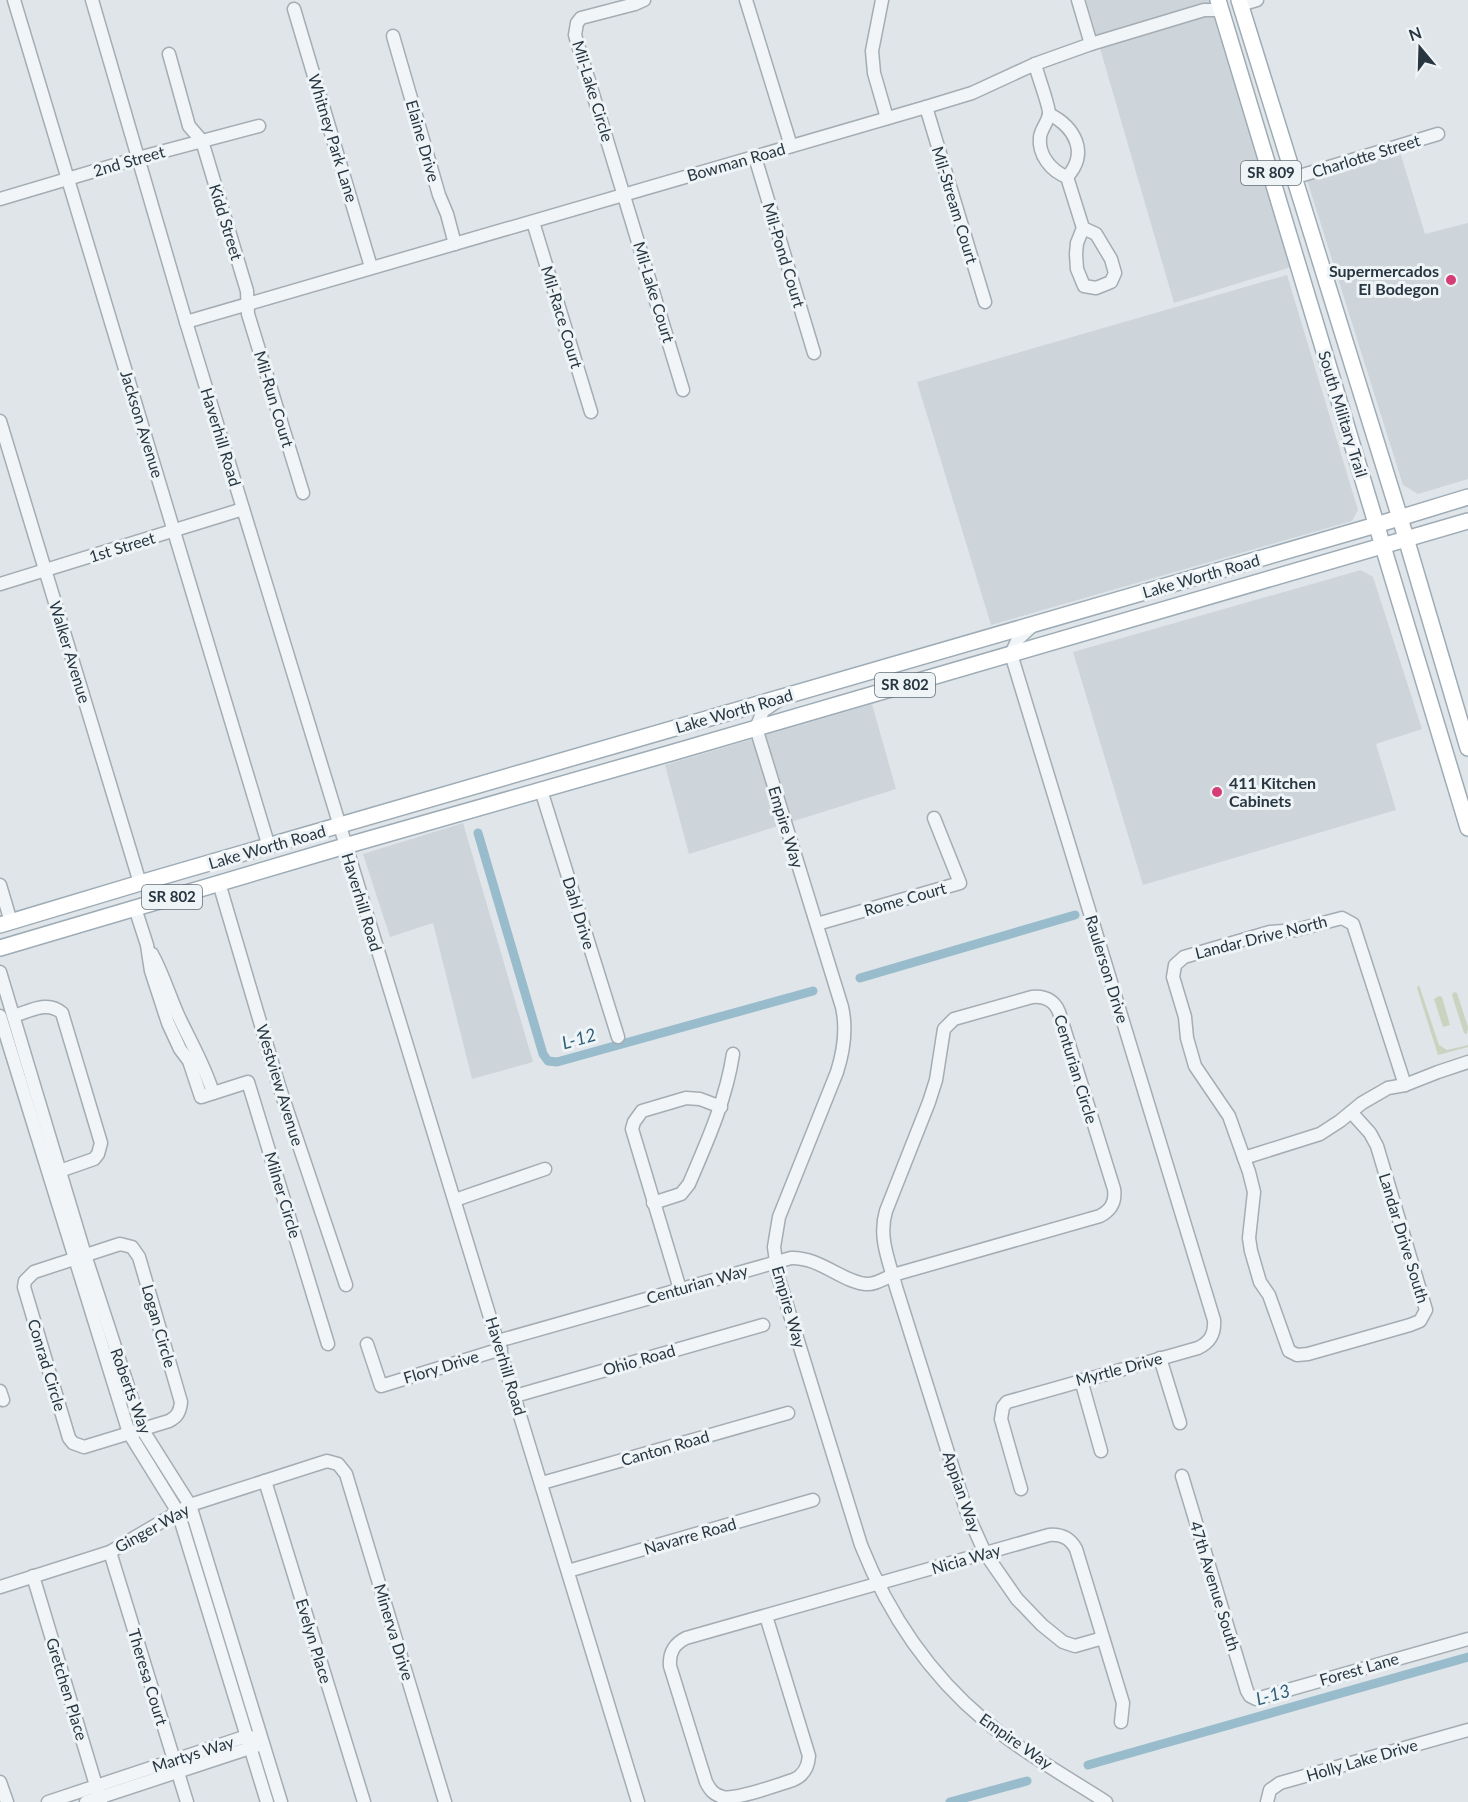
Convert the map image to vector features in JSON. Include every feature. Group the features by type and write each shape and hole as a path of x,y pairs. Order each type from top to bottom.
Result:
{"main road":[{"name":"South Military Trail","path":"1229,3 1277,126 1400,518 1468,748"},
{"name":"South Military Trail","path":"1229,3 1262,146 1468,828"},
{"path":"1262,146 1270,151 1305,264 1324,278"},
{"name":"Lake Worth Road","path":"6,923 1032,626 1468,497"},
{"name":"Lake Worth Road","path":"0,948 1382,546 1467,525"},
{"path":"102,918 125,902 140,883"}],"street":[{"name":"Jackson Avenue","path":"14,0 268,847"},
{"name":"Haverhill Road","path":"92,0 186,322 638,1802"},
{"name":"Mil-Lake Circle","path":"624,195 575,29 581,18 587,15 644,0"},
{"path":"746,0 791,146"},
{"path":"882,0 872,51 874,73 887,118"},
{"path":"1078,0 1090,44"},
{"name":"Bowman Road","path":"186,322 926,107 972,93 1035,64 1090,44 1229,3 1257,0"},
{"name":"Whitney Park Lane","path":"294,9 371,267"},
{"name":"Elaine Drive","path":"393,36 455,244"},
{"name":"Kidd Street","path":"169,54 189,126 202,141 247,291 247,303"},
{"path":"1035,64 1049,114 1040,136 1042,150 1045,159 1056,173 1067,177"},
{"name":"Mil-Stream Court","path":"926,107 985,302"},
{"path":"1049,114 1070,129 1077,144 1074,169 1067,177"},
{"name":"2nd Street","path":"0,199 138,158 259,126"},
{"name":"Charlotte Street","path":"1293,178 1438,134"},
{"name":"Mil-Pond Court","path":"755,157 814,353"},
{"path":"1067,177 1083,228 1077,243 1077,269 1084,286 1096,288 1111,282 1115,273 1104,245 1096,234 1083,228"},
{"name":"Mil-Lake Court","path":"624,195 683,390"},
{"name":"Mil-Race Court","path":"533,222 591,412"},
{"name":"Mil-Run Court","path":"247,303 248,314 303,494"},
{"name":"Walker Avenue","path":"0,421 140,883"},
{"name":"1st Street","path":"0,584 243,509"},
{"path":"1011,654 1018,639 1032,626"},
{"name":"Raulerson Drive","path":"1011,654 1214,1320"},
{"path":"756,728 763,711 782,697"},
{"name":"Empire Way","path":"756,728 842,1006 845,1029 837,1072 779,1217 775,1262 861,1545 877,1584 905,1634 922,1658 961,1700 1008,1738 1106,1802"},
{"name":"Dahl Drive","path":"541,790 618,1037"},
{"name":"Rome Court","path":"817,924 960,883 934,818"},
{"name":"Westview Avenue","path":"219,883 279,1086 346,1285"},
{"path":"0,885 6,923"},
{"name":"Milner Circle","path":"135,908 147,945 151,971 168,1023 180,1049 207,1095 248,1082 328,1344"},
{"name":"Landar Drive North","path":"1244,1158 1229,1116 1196,1066 1187,1038 1185,1017 1173,971 1179,960 1184,957 1276,931 1296,930 1342,918 1348,920 1353,924 1405,1085"},
{"name":"Roberts Way","path":"0,972 61,1171 80,1256 129,1434 178,1512 267,1802"},
{"name":"Centurian Circle","path":"1032,997 1052,1001 1059,1012 1114,1189 1114,1202 1111,1208 1100,1216 893,1275 883,1240 884,1218 936,1080 944,1029 954,1019 1032,997"},
{"path":"14,1016 46,1006 58,1009 65,1019 101,1143 99,1154 94,1159 48,1175"},
{"name":"Roberts Way","path":"0,1016 48,1175 80,1256 142,1429 190,1505 281,1802"},
{"path":"653,1203 681,1194 689,1185 721,1107 733,1054"},
{"path":"1244,1158 1320,1134 1374,1095 1388,1088 1405,1085 1468,1062"},
{"path":"680,1289 632,1128 637,1116 648,1109 686,1098 700,1099 721,1107"},
{"name":"Landar Drive South","path":"1244,1158 1254,1192 1249,1238 1251,1251 1260,1281 1269,1294 1289,1350 1298,1355 1308,1354 1420,1321 1424,1316 1425,1303 1374,1139 1351,1112"},
{"path":"455,1200 545,1169"},
{"name":"Logan Circle","path":"80,1256 120,1244 132,1247 139,1257 181,1402 181,1408 174,1419 142,1429"},
{"name":"Conrad Circle","path":"80,1256 34,1272 24,1287 69,1438 73,1443 84,1447 142,1429"},
{"name":"Centurian Way","path":"499,1345 680,1289 791,1258 805,1259 865,1284 872,1284 893,1275"},
{"name":"Appian Way","path":"893,1275 967,1513 985,1553 1023,1606 1063,1642 1075,1646 1103,1638"},
{"name":"Myrtle Drive","path":"1021,1489 1001,1419 1003,1407 1007,1402 1204,1345 1213,1335 1214,1320"},
{"name":"Ohio Road","path":"515,1396 763,1324"},
{"name":"Flory Drive","path":"367,1344 381,1386 499,1345"},
{"path":"1160,1358 1180,1423"},
{"path":"1081,1380 1101,1452"},
{"name":"Canton Road","path":"542,1483 788,1413"},
{"name":"Ginger Way","path":"0,1587 110,1552 190,1505 327,1461 338,1464"},
{"name":"Minerva Drive","path":"338,1464 346,1474 445,1802"},
{"name":"47th Avenue South","path":"1182,1476 1250,1696"},
{"name":"Evelyn Place","path":"265,1481 364,1802"},
{"name":"Navarre Road","path":"568,1571 813,1500"},
{"name":"Nicia Way","path":"766,1616 809,1756 806,1769 799,1778 793,1780 726,1798 720,1797 709,1788 670,1666 671,1653 678,1642 766,1616 1049,1535 1068,1539 1076,1550 1124,1703 1121,1722"},
{"name":"Theresa Court","path":"110,1552 187,1802"},
{"name":"Gretchen Place","path":"33,1576 99,1795"},
{"name":"Forest Lane","path":"1250,1696 1256,1699 1468,1639"},
{"name":"Holly Lake Drive","path":"1267,1802 1270,1790 1280,1783 1468,1730"},
{"name":"Martys Way","path":"86,1802 99,1795 249,1742 263,1742"},
{"path":"0,1782 7,1802"},
{"name":"Martys Way","path":"48,1802 99,1795"}],"shaded area":[{"path":"1086,0 1210,0 1291,267 1174,303"},
{"path":"1400,152 1425,234 1468,223 1468,479 1418,494 1403,485 1307,180"},
{"path":"1287,275 1358,510 1352,521 991,625 917,382"},
{"path":"1361,570 1373,577 1422,729 1376,744 1396,810 1143,885 1073,652"},
{"path":"872,704 896,789 689,854 665,765"},
{"path":"463,823 533,1062 472,1079 433,923 390,937 363,854"}],"green space":[{"path":"1419,985 1439,1045 1447,1050 1468,1045 1468,1047 1438,1055 1417,988"},
{"path":"1454,992 1457,993 1468,1027 1467,1034 1464,1033 1452,995"},
{"path":"1442,997 1450,1025 1443,1027 1434,999"}],"waterway":[{"name":"L-12","path":"478,833 543,1054 548,1061 557,1062 813,991"},
{"name":"L-12","path":"860,978 1075,915"},
{"name":"L-13","path":"1088,1765 1468,1657"},
{"name":"L-13","path":"950,1802 1027,1781"}],"place":[{"name":"Supermercados El Bodegon","path":"1451,280"},
{"name":"411 Kitchen Cabinets","path":"1217,792"}]}
